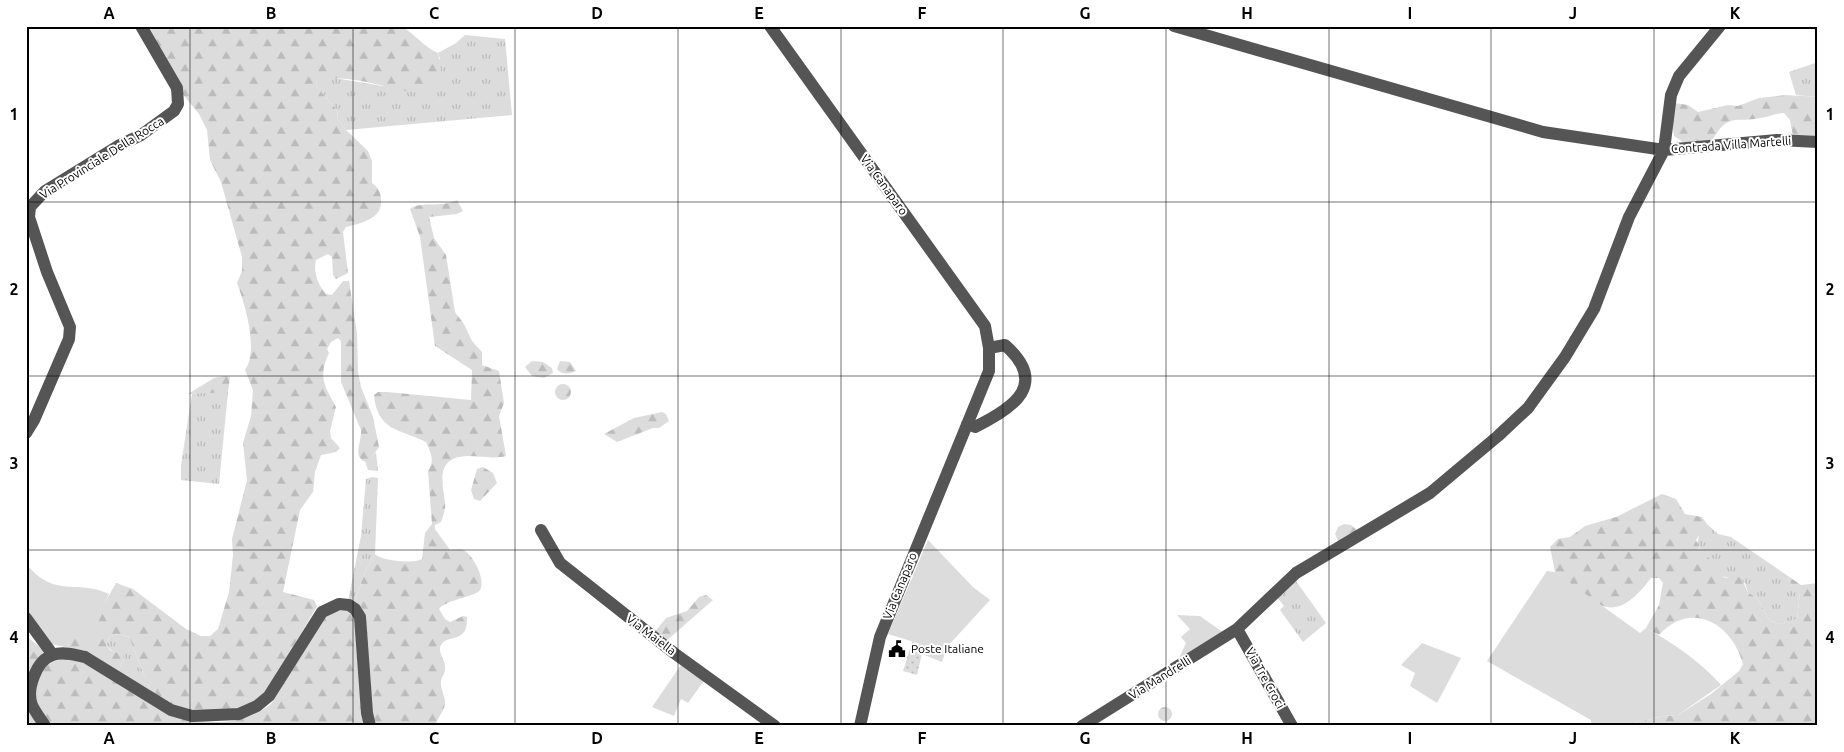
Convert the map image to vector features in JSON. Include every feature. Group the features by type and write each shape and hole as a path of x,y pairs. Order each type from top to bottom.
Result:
{"street":[{"name":"Via Provinciale Della Rocca","path":"26,433 34,420 69,339 70,327 47,272 29,217 30,207 45,191 118,146 145,133 174,111 178,104 177,88 142,26"},
{"name":"Via Canaparo","path":"770,26 985,326 989,348 989,371 880,637 860,726"},
{"path":"1174,26 1543,132 1664,150"},
{"name":"Contrada Villa Martelli","path":"1720,26 1679,76 1671,95 1664,150 1777,140 1818,142"},
{"name":"Via Mandrelli","path":"1082,726 1237,629 1296,573 1430,493 1528,408 1565,357 1594,309 1629,217 1664,150"},
{"path":"968,424 975,427 1010,408 1021,396 1027,382 1024,369 1005,345 989,348"},
{"name":"Via Maiella","path":"541,530 560,564 668,648 775,726"},
{"path":"45,726 31,704 31,683 42,662 53,654 71,654 85,657 171,710 192,716 239,714 257,706 269,696 322,612 339,604 349,605 355,609 360,617 366,713 370,726"},
{"path":"26,618 53,654"},
{"name":"Via Tre Croci","path":"1237,629 1292,726"}],"green space":[{"path":"144,26 401,26 438,53 441,70 435,86 427,90 412,92 346,79 331,78 317,80 316,86 337,110 338,120 368,151 372,161 372,183 378,189 381,196 380,207 374,216 364,222 346,227 343,232 348,273 336,279 333,275 332,257 328,254 316,260 315,269 321,287 326,294 332,295 343,281 349,281 357,333 358,372 361,387 373,417 379,447 368,462 360,458 358,451 361,430 341,382 341,341 338,338 331,342 327,349 329,353 323,375 326,387 336,407 330,431 331,438 340,448 336,452 321,455 315,472 313,492 300,510 283,592 314,600 317,606 266,693 243,709 207,714 169,706 150,690 129,637 119,634 110,636 106,645 110,650 123,655 124,659 117,672 70,648 67,643 73,637 79,638 99,619 103,606 116,583 133,589 186,629 201,636 210,636 218,629 229,592 233,555 232,539 247,480 243,443 251,416 253,390 245,370 249,362 251,340 244,303 237,283 242,271 242,257 221,182 210,160 207,130 199,114 181,92"},
{"path":"465,35 505,39 512,115 346,130 338,120 337,110 316,86 317,79 328,77 383,86 440,59 438,53 456,43"},
{"path":"1818,62 1818,95 1816,97 1796,95 1789,72"},
{"path":"1786,95 1816,97 1818,95 1818,138 1793,136 1790,120 1784,113 1761,118 1733,120 1723,126 1712,141 1683,142 1674,136 1672,122 1674,103 1688,105 1698,112 1728,105 1738,106 1759,98"},
{"path":"457,200 463,211 457,214 429,217 434,238 446,255 455,312 464,324 472,341 482,352 482,365 499,371 504,403 499,416 506,456 459,457 447,464 444,469 442,482 445,508 441,522 435,525 435,529 450,550 463,550 472,558 480,575 481,586 480,590 473,595 448,603 439,609 445,619 450,622 463,616 467,617 464,632 444,642 440,648 445,664 441,687 445,704 435,726 374,726 362,608 354,603 365,572 375,554 398,561 418,561 422,559 425,533 432,524 428,471 432,460 426,442 399,431 385,422 376,407 374,395 378,392 387,392 471,400 472,370 435,346 420,237 410,209 419,205 445,204"},
{"path":"532,361 543,362 552,368 553,373 544,378 532,376 525,367"},
{"path":"560,361 570,362 576,371 561,372 557,369"},
{"path":"230,377 228,392 188,394 214,378"},
{"path":"560,384 566,384 571,389 569,398 560,400 555,395 555,389"},
{"path":"213,391 228,392 219,484 181,480 181,465 192,394"},
{"path":"662,412 666,414 669,421 659,428 653,428 617,442 604,434 634,418"},
{"path":"376,452 378,471 368,470 365,461 368,461"},
{"path":"483,467 493,473 497,483 480,501 474,499 471,490 477,469"},
{"path":"378,478 375,554 365,572 354,603 348,601 361,536 366,479"},
{"path":"1662,494 1676,499 1685,514 1702,517 1707,524 1696,540 1699,548 1720,569 1722,576 1726,578 1741,577 1748,593 1759,601 1771,621 1780,624 1797,619 1800,593 1791,585 1788,576 1801,585 1818,583 1818,711 1816,726 1632,726 1634,723 1663,716 1678,715 1711,694 1739,671 1743,664 1738,650 1730,637 1720,628 1709,621 1697,618 1684,619 1671,625 1659,635 1646,628 1659,605 1663,583 1659,578 1651,578 1625,604 1614,607 1603,606 1593,601 1555,572 1550,547 1558,539 1570,537 1585,526 1616,517"},
{"path":"1344,524 1351,525 1358,531 1339,543 1335,534 1338,527"},
{"path":"1707,524 1718,534 1731,537 1788,576 1791,585 1800,592 1797,619 1780,624 1771,621 1759,601 1748,593 1745,583 1722,576 1717,567 1697,544 1700,532"},
{"path":"928,540 973,587 990,600 947,647 942,662 922,654 924,645 888,634"},
{"path":"26,564 47,582 97,590 109,594 90,641 73,638 67,643 70,648 51,644 26,611"},
{"path":"1547,571 1555,572 1640,633 1646,628 1676,647 1705,668 1721,685 1678,715 1663,716 1634,723 1632,726 1591,726 1591,720 1487,661"},
{"path":"1296,581 1326,623 1303,642 1280,610 1284,606 1277,597"},
{"path":"706,595 713,600 665,642 653,634 666,618 687,611 699,597"},
{"path":"347,610 356,618 367,726 49,726 34,702 43,670 53,662 72,657 195,720 225,722 245,718 271,704 329,611"},
{"path":"1177,615 1200,616 1224,633 1178,660 1186,643 1181,637 1190,629"},
{"path":"119,634 129,637 150,690 117,672 124,659 106,645 110,636"},
{"path":"26,636 44,650 28,683 42,726 26,726"},
{"path":"912,642 924,645 917,675 903,671"},
{"path":"1422,643 1461,658 1437,703 1410,686 1415,673 1401,665"},
{"path":"683,662 706,678 688,703 681,699 674,716 652,707"},
{"path":"1165,707 1170,709 1172,714 1170,719 1165,721 1160,719 1158,714 1160,709"}],"place":[{"name":"Poste Italiane","path":"897,649"}]}
